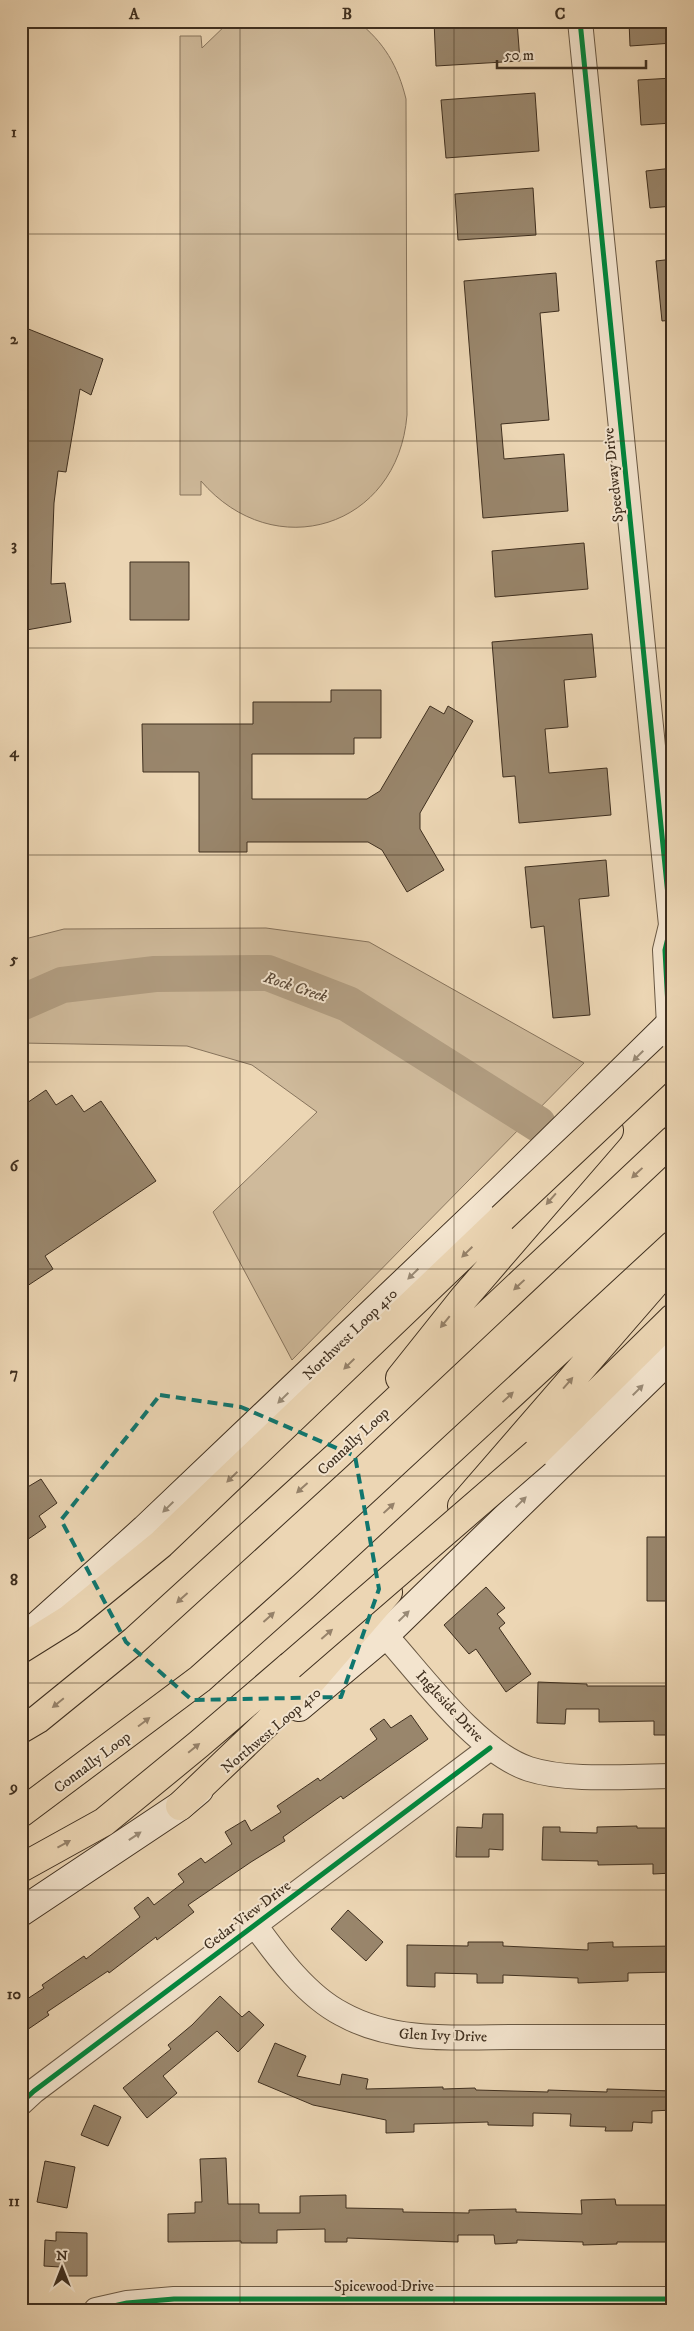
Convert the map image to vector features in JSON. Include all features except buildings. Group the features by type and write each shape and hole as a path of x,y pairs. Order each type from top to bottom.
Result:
{"highway":[{"path":"21,1649 69,1619 162,1544 673,1056"},
{"path":"338,1455 463,1299 673,1056"},
{"name":"Connally Loop","path":"21,1729 38,1719 134,1642 338,1455 673,1140"},
{"name":"Connally Loop","path":"21,1814 200,1679 304,1586 673,1245"},
{"path":"180,1806 313,1679 673,1262"},
{"path":"21,1868 104,1822 199,1744 536,1453 673,1318"}],"main road":[{"name":"Northwest Loop 410","path":"21,1641 152,1523 499,1192 671,1023"},
{"name":"Northwest Loop 410","path":"21,1912 180,1806 385,1635 673,1355"}],"street":[{"name":"Speedway Drive","path":"580,21 672,927 665,950 671,1023"},
{"name":"Ingleside Drive","path":"385,1635 469,1728 490,1748 508,1760 551,1774 673,1776"},
{"name":"Cedar View Drive","path":"21,2103 34,2091 490,1748"},
{"name":"Glen Ivy Drive","path":"255,1925 280,1959 306,1986 339,2013 373,2028 397,2034 447,2037 673,2037"},
{"name":"Spicewood Drive","path":"96,2310 127,2303 174,2299 673,2299"}],"highlighted area":[{"path":"160,1395 241,1407 355,1456 379,1589 341,1697 192,1700 126,1642 61,1520"}],"shaded area":[{"path":"230,21 357,21 375,37 389,56 399,76 406,99 407,415 399,454 381,485 357,508 328,522 296,527 263,522 230,507 201,481 201,495 180,495 180,36 201,36 202,48"},
{"path":"266,928 369,942 584,1063 292,1360 213,1212 317,1112 252,1065 187,1046 21,1043 21,940 64,929"}],"waterway":[{"name":"Rock Creek","path":"21,1003 62,985 155,974 268,973 348,1004 538,1124"}],"cycle path":[{"path":"580,21 671,925 665,950 669,1025"},
{"path":"21,2103 34,2091 490,1748"},
{"path":"96,2310 127,2303 174,2299 673,2299"}]}
